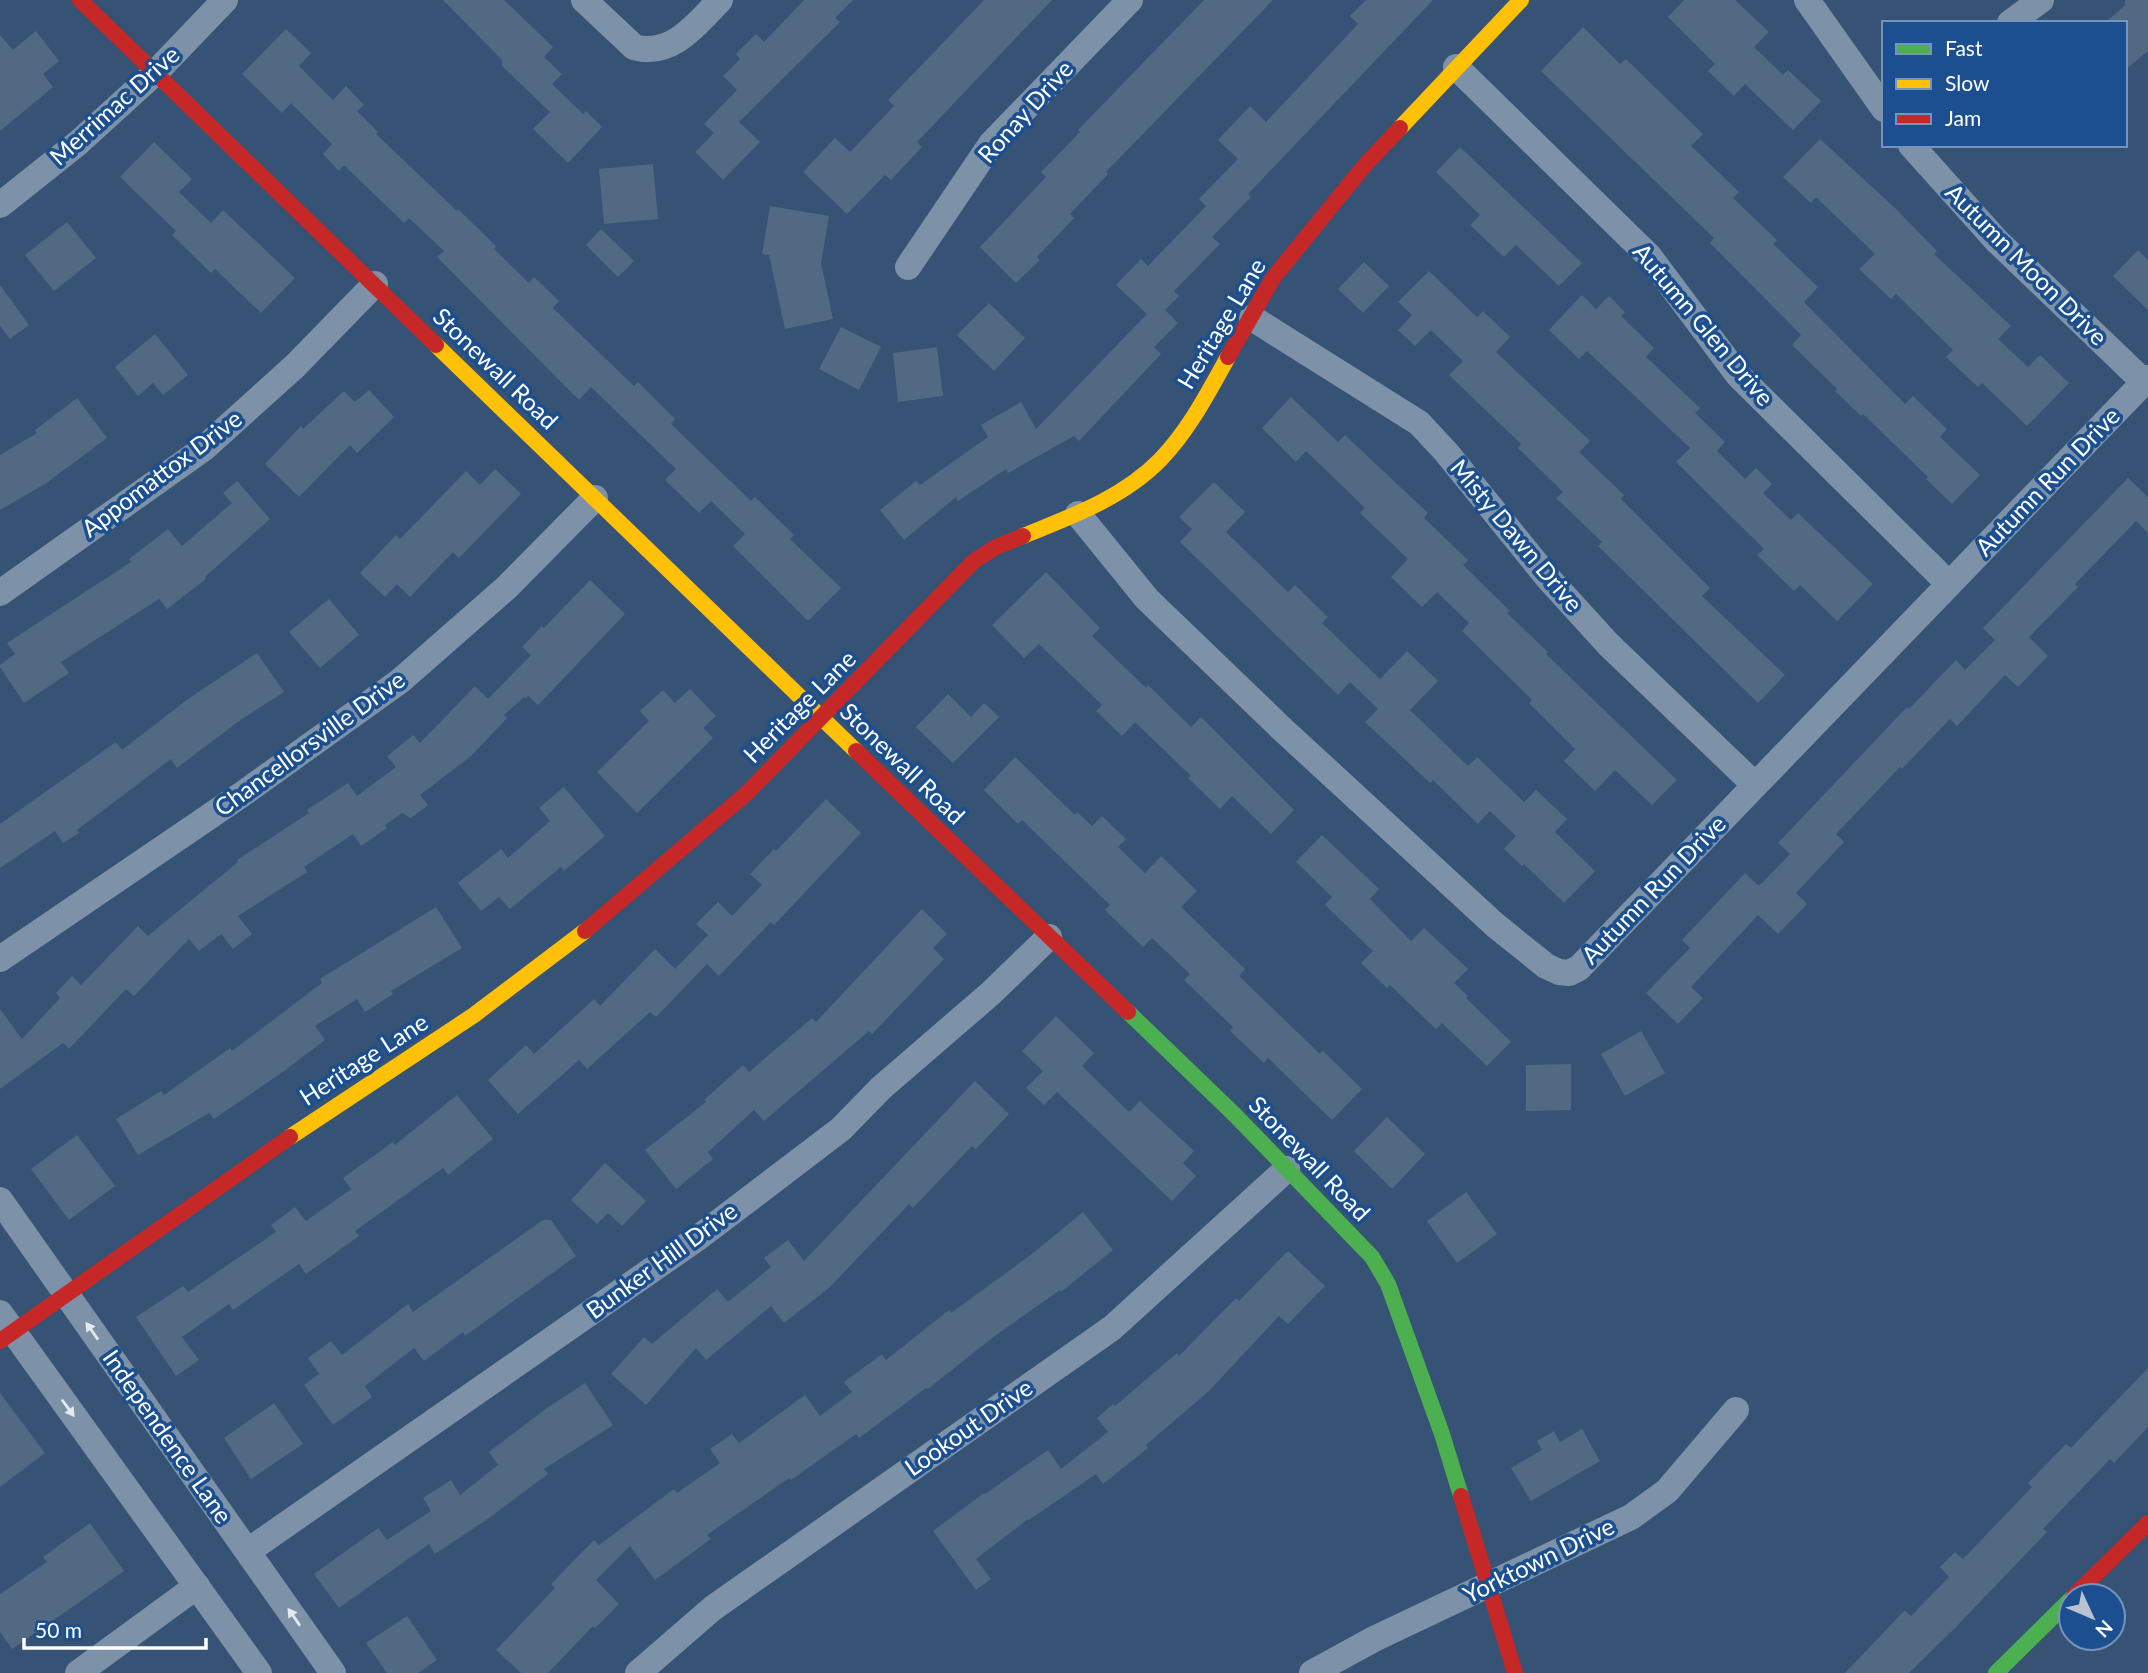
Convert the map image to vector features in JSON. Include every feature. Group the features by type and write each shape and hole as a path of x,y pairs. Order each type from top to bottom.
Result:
{"street":[{"name":"Stonewall Road","path":"80,0 822,719 1236,1115 1373,1256 1388,1284 1442,1434 1515,1673"},
{"name":"Merrimac Drive","path":"0,205 78,143 156,72 225,0"},
{"path":"584,0 634,47 645,51 669,46 691,30 720,0"},
{"name":"Ronay Drive","path":"908,267 991,144 1130,0"},
{"name":"Heritage Lane","path":"4,1329 66,1295 299,1130 474,1015 588,929 747,793 974,561 996,547 1078,514 1126,488 1159,461 1192,419 1273,278 1348,185 1521,0"},
{"path":"1807,0 1882,106"},
{"path":"2013,21 2040,0"},
{"name":"Autumn Glen Drive","path":"1456,67 1649,257 1738,375 1950,584"},
{"name":"Autumn Moon Drive","path":"1913,147 1997,241 2146,380"},
{"name":"Appomattox Drive","path":"0,593 203,449 295,366 375,284"},
{"name":"Misty Dawn Drive","path":"1252,318 1419,423 1446,452 1548,578 1608,644 1755,785"},
{"name":"Autumn Run Drive","path":"1078,514 1147,599 1281,728 1495,925 1546,966 1569,974 1579,968 2146,380"},
{"name":"Chancellorsville Drive","path":"0,959 241,795 400,681 506,588 595,498"},
{"name":"Bunker Hill Drive","path":"248,1551 699,1237 819,1146 841,1129 881,1088 991,993 1049,937"},
{"name":"Lookout Drive","path":"638,1673 713,1608 1112,1328 1287,1169"},
{"name":"Independence Lane","path":"0,1200 333,1673"},
{"path":"4,1329 259,1673"},
{"name":"Yorktown Drive","path":"1312,1673 1374,1639 1631,1517 1667,1490 1736,1410"},
{"path":"2087,1582 2148,1523"},
{"path":"78,1673 197,1586"},
{"path":"1996,1673 2057,1612"}],"building":[{"path":"443,0 504,0 553,47 544,57 562,74 552,84 583,114 586,111 602,127 568,163 533,129 550,112 502,66 502,60"},
{"path":"804,0 853,0 835,18 840,22 739,122 760,142 723,180 695,152 714,133 704,124 737,90 723,76 740,59 736,54 756,34 764,42"},
{"path":"984,0 1052,0 917,142 922,147 891,180 885,175 847,214 803,172 835,138 850,152 894,106 888,100"},
{"path":"1204,0 1273,0 1106,172 1108,174 1070,214 1074,218 1037,257 1040,260 1016,283 980,247 1046,177 1041,172 1080,132 1078,130"},
{"path":"1366,0 1433,0 1248,194 1251,197 1212,237 1220,244 1174,291 1179,296 1165,310 1178,323 1154,347 1161,354 1079,441 1074,436 1008,473 1006,469 958,501 956,497 904,540 880,510 916,481 920,485 988,437 981,425 1021,402 1036,429 1147,314 1116,285 1141,259 1148,266 1206,206 1199,199 1238,159 1218,140 1250,106 1266,122 1358,24 1350,16"},
{"path":"1684,0 1735,0 1769,32 1754,47 1783,75 1788,70 1821,101 1793,130 1745,84 1734,96 1708,71 1715,64 1668,17"},
{"path":"2125,0 2148,0 2148,51 2127,68 2127,21 2107,21 2125,5"},
{"path":"1583,27 1620,64 1626,59 1703,134 1691,146 1739,192 1733,198 1777,240 1773,244 1818,287 1804,302 1905,404 1913,396 1947,429 1940,437 1980,475 1952,504 1863,414 1861,416 1835,391 1837,389 1792,345 1801,335 1710,243 1714,238 1541,71"},
{"path":"286,29 311,53 299,66 333,100 346,86 364,105 357,111 378,132 376,134 496,246 494,249 529,283 534,277 559,301 553,308 634,386 638,382 675,419 671,424 751,501 755,497 794,535 790,539 841,588 808,621 733,546 745,534 711,501 699,513 665,480 676,469 591,387 579,400 437,257 444,251 409,218 404,223 344,165 339,171 323,154 332,144 291,103 282,113 242,74"},
{"path":"36,31 59,61 43,74 53,87 0,131 0,35 13,50"},
{"path":"1820,139 1895,208 1937,251 1934,254 2011,326 1998,339 2028,367 2040,355 2069,383 2027,426 1982,383 1978,387 1946,357 1953,350 1896,294 1891,299 1859,269 1875,254 1816,197 1811,203 1783,177"},
{"path":"154,142 192,179 179,192 211,223 223,210 295,278 261,313 215,269 211,273 172,235 176,231 120,177"},
{"path":"1460,147 1582,263 1559,286 1516,245 1504,257 1470,225 1480,215 1436,172"},
{"path":"653,164 658,219 604,224 599,169"},
{"path":"770,206 829,216 821,263 833,319 785,329 769,255 762,254"},
{"path":"67,222 96,258 54,291 25,255"},
{"path":"601,229 634,261 618,277 586,245"},
{"path":"2138,250 2148,260 2148,310 2113,276"},
{"path":"1364,262 1389,286 1363,313 1338,289"},
{"path":"1429,271 1477,317 1483,311 1510,337 1496,352 1590,441 1579,452 1624,495 1621,499 1710,588 1702,596 1785,675 1758,703 1598,546 1602,542 1556,498 1563,492 1518,448 1521,444 1449,375 1463,361 1431,330 1415,346 1398,330 1412,315 1398,302"},
{"path":"0,285 29,325 10,339 0,326"},
{"path":"1582,295 1596,309 1609,296 1625,312 1621,316 1654,348 1646,357 1700,408 1695,413 1725,442 1717,451 1745,479 1756,468 1772,484 1763,493 1791,520 1798,513 1873,584 1837,621 1800,585 1794,591 1757,555 1764,549 1676,462 1690,448 1587,351 1579,359 1549,330"},
{"path":"989,303 1025,338 994,371 957,335"},
{"path":"841,327 881,347 859,390 819,369"},
{"path":"155,334 188,375 163,395 153,383 138,396 115,367"},
{"path":"937,347 943,396 898,402 893,353"},
{"path":"369,390 394,417 357,453 350,445 299,497 265,464 301,426 303,429 344,391 355,402"},
{"path":"1291,397 1338,442 1345,435 1428,513 1424,518 1468,560 1463,565 1510,611 1507,613 1677,780 1652,805 1615,770 1595,791 1564,761 1575,749 1529,703 1532,700 1462,631 1469,623 1437,592 1422,607 1391,577 1408,559 1360,513 1365,508 1306,451 1296,462 1262,428"},
{"path":"77,398 107,438 45,484 0,510 0,455 37,433 35,430"},
{"path":"495,469 521,494 459,558 453,552 410,597 397,584 385,597 360,573 396,535 400,539 466,471 480,485"},
{"path":"2128,478 2148,497 2148,533 2136,521 2075,584 2078,587 2029,637 2048,656 2018,687 2005,675 1957,726 1950,719 1902,769 1900,767 1836,834 1844,842 1796,893 1807,904 1778,934 1758,915 1691,987 1703,998 1678,1024 1646,993 1690,948 1682,940 1745,873 1759,886 1790,854 1778,843 1907,707 1909,709 1956,660 1965,670 1995,640 1983,628"},
{"path":"237,481 270,519 205,577 206,579 167,609 159,599 61,662 69,673 24,703 0,667 15,654 7,643 131,562 129,559 168,529 182,546 232,503 223,493"},
{"path":"1214,482 1245,512 1226,532 1288,592 1295,585 1328,617 1322,623 1380,679 1407,651 1438,681 1410,710 1468,766 1477,757 1524,802 1536,790 1567,819 1555,832 1595,871 1564,903 1524,864 1522,866 1504,849 1516,836 1490,811 1478,824 1433,780 1430,783 1365,722 1378,709 1350,682 1338,695 1180,542 1192,529 1179,517"},
{"path":"1046,572 1100,628 1092,636 1146,688 1148,685 1191,727 1201,717 1294,810 1271,834 1232,796 1220,809 1188,778 1191,776 1135,722 1122,736 1096,711 1102,705 1039,644 1024,658 992,625"},
{"path":"590,580 625,614 538,705 528,696 525,699 524,697 504,715 507,718 471,756 420,795 428,805 411,818 402,813 385,825 387,828 361,846 353,834 304,867 307,872 238,916 252,934 233,949 221,934 199,951 189,939 134,996 126,989 69,1049 63,1043 0,1089 0,1009 22,1039 60,998 56,993 72,976 81,985 138,926 148,936 238,862 237,860 309,813 307,810 348,783 357,796 396,767 387,756 413,735 420,743 475,686 488,699 531,655 522,647"},
{"path":"329,599 359,635 320,668 289,632"},
{"path":"257,653 284,692 239,721 177,768 171,759 63,843 55,831 0,868 0,824 116,742 122,750 188,699"},
{"path":"690,689 716,716 703,728 713,738 637,813 597,772 649,721 640,711 663,690 675,703"},
{"path":"948,694 971,717 984,703 999,717 953,763 916,727"},
{"path":"1015,757 1075,815 1077,812 1092,826 1102,816 1126,839 1118,847 1145,873 1161,856 1197,891 1181,907 1245,969 1239,976 1320,1054 1323,1051 1362,1089 1332,1120 1268,1058 1264,1063 1230,1031 1233,1027 1184,980 1190,974 1152,938 1143,947 1105,910 1110,905 1022,820 1018,824 984,790"},
{"path":"564,787 605,836 564,871 561,867 510,909 499,897 481,911 458,883 501,849 508,858 550,821 539,808"},
{"path":"826,799 861,833 774,925 771,922 719,976 707,964 656,1017 650,1012 587,1069 579,1060 518,1114 488,1080 526,1045 534,1054 594,999 600,1006 655,949 675,969 708,935 696,924 718,902 732,916 762,885 750,874"},
{"path":"1322,835 1379,889 1370,899 1411,941 1424,928 1468,969 1454,983 1511,1042 1487,1066 1442,1023 1436,1029 1390,985 1387,988 1361,963 1373,951 1325,905 1332,897 1296,862"},
{"path":"436,907 462,948 391,991 393,994 365,1012 357,999 315,1026 325,1040 284,1071 214,1119 209,1113 138,1155 116,1119 161,1091 164,1095 230,1048 232,1051 322,983 320,979"},
{"path":"922,909 947,934 933,948 944,959 872,1034 869,1031 764,1121 754,1110 708,1152 713,1159 676,1189 645,1150 706,1102 704,1100 743,1065 749,1072 812,1018 816,1022"},
{"path":"1056,1016 1094,1053 1082,1066 1129,1112 1140,1101 1194,1151 1183,1163 1196,1176 1172,1201 1057,1092 1044,1105 1026,1088 1043,1071 1022,1051"},
{"path":"1641,1031 1665,1073 1625,1096 1601,1054"},
{"path":"1571,1064 1571,1110 1526,1111 1526,1065"},
{"path":"975,1081 1009,1114 976,1149 972,1146 913,1208 909,1204 829,1288 784,1323 771,1306 706,1360 696,1348 646,1405 611,1374 644,1337 652,1344 717,1289 728,1302 771,1267 764,1258 788,1240 804,1261"},
{"path":"457,1095 493,1139 448,1175 443,1168 355,1231 359,1236 306,1274 299,1264 233,1310 229,1304 182,1337 199,1360 176,1376 136,1317 183,1286 188,1292 276,1232 271,1225 295,1207 306,1221 351,1189 343,1178 393,1142 395,1145"},
{"path":"1387,1117 1425,1154 1392,1189 1354,1151"},
{"path":"77,1135 115,1186 69,1220 31,1169"},
{"path":"605,1163 646,1201 622,1226 608,1213 597,1224 571,1200"},
{"path":"1466,1192 1497,1234 1457,1263 1427,1221"},
{"path":"1083,1212 1113,1250 1061,1292 1060,1290 992,1338 928,1389 859,1438 856,1434 707,1535 711,1539 655,1580 630,1546 596,1580 619,1604 595,1628 593,1626 548,1673 521,1673 496,1650 555,1588 551,1584 594,1540 599,1545 674,1489 677,1493 720,1463 710,1449 732,1434 739,1443 805,1395 820,1416 852,1392 844,1382 882,1354 886,1360 949,1310 951,1313 1032,1254"},
{"path":"543,1220 551,1220 576,1256 465,1336 463,1332 424,1361 414,1348 365,1386 372,1397 333,1425 304,1385 319,1374 308,1358 331,1341 342,1355 408,1304 413,1312"},
{"path":"1288,1251 1325,1286 1288,1324 1279,1316 1209,1391 1146,1445 1148,1448 1103,1484 1096,1474 1028,1519 976,1559 991,1579 976,1590 933,1531 1048,1450 1061,1469 1108,1432 1097,1418 1177,1353 1179,1356 1236,1298 1239,1301"},
{"path":"2148,1368 2148,1427 2114,1463 2110,1459 2043,1529 2047,1532 1955,1628 1909,1673 1845,1673 1905,1610 1911,1616 1949,1577 1940,1567 1955,1552 1963,1559 2032,1487 2028,1483 2066,1444 2071,1448"},
{"path":"585,1383 613,1425 544,1469 548,1474 489,1518 435,1554 429,1544 339,1608 314,1574 378,1528 387,1540 431,1511 423,1498 451,1480 460,1495 498,1465 489,1452"},
{"path":"0,1393 45,1453 0,1487"},
{"path":"274,1403 303,1444 251,1479 224,1438"},
{"path":"1582,1429 1600,1461 1531,1501 1511,1468 1542,1450 1537,1441 1554,1431 1560,1442"},
{"path":"90,1523 124,1571 12,1649 0,1632 0,1594 47,1562 43,1557"},
{"path":"407,1616 437,1660 418,1673 387,1673 366,1643"}],"traffic: fast":[{"path":"1128,1012 1235,1115 1372,1257 1388,1284 1442,1434 1461,1496"},
{"path":"1996,1673 2057,1613"}],"traffic: slow":[{"path":"1400,128 1521,0"},
{"path":"436,345 856,751"},
{"path":"1023,536 1113,496 1160,460 1189,424 1228,357"},
{"path":"290,1137 474,1015 585,931"}],"traffic: jam":[{"path":"80,0 436,345"},
{"path":"1228,357 1273,278 1365,165 1400,128"},
{"path":"585,931 747,793 974,561 996,547 1023,536"},
{"path":"856,751 1128,1012"},
{"path":"0,1341 290,1137"},
{"path":"1461,1496 1515,1673"},
{"path":"2088,1582 2148,1523"}]}
